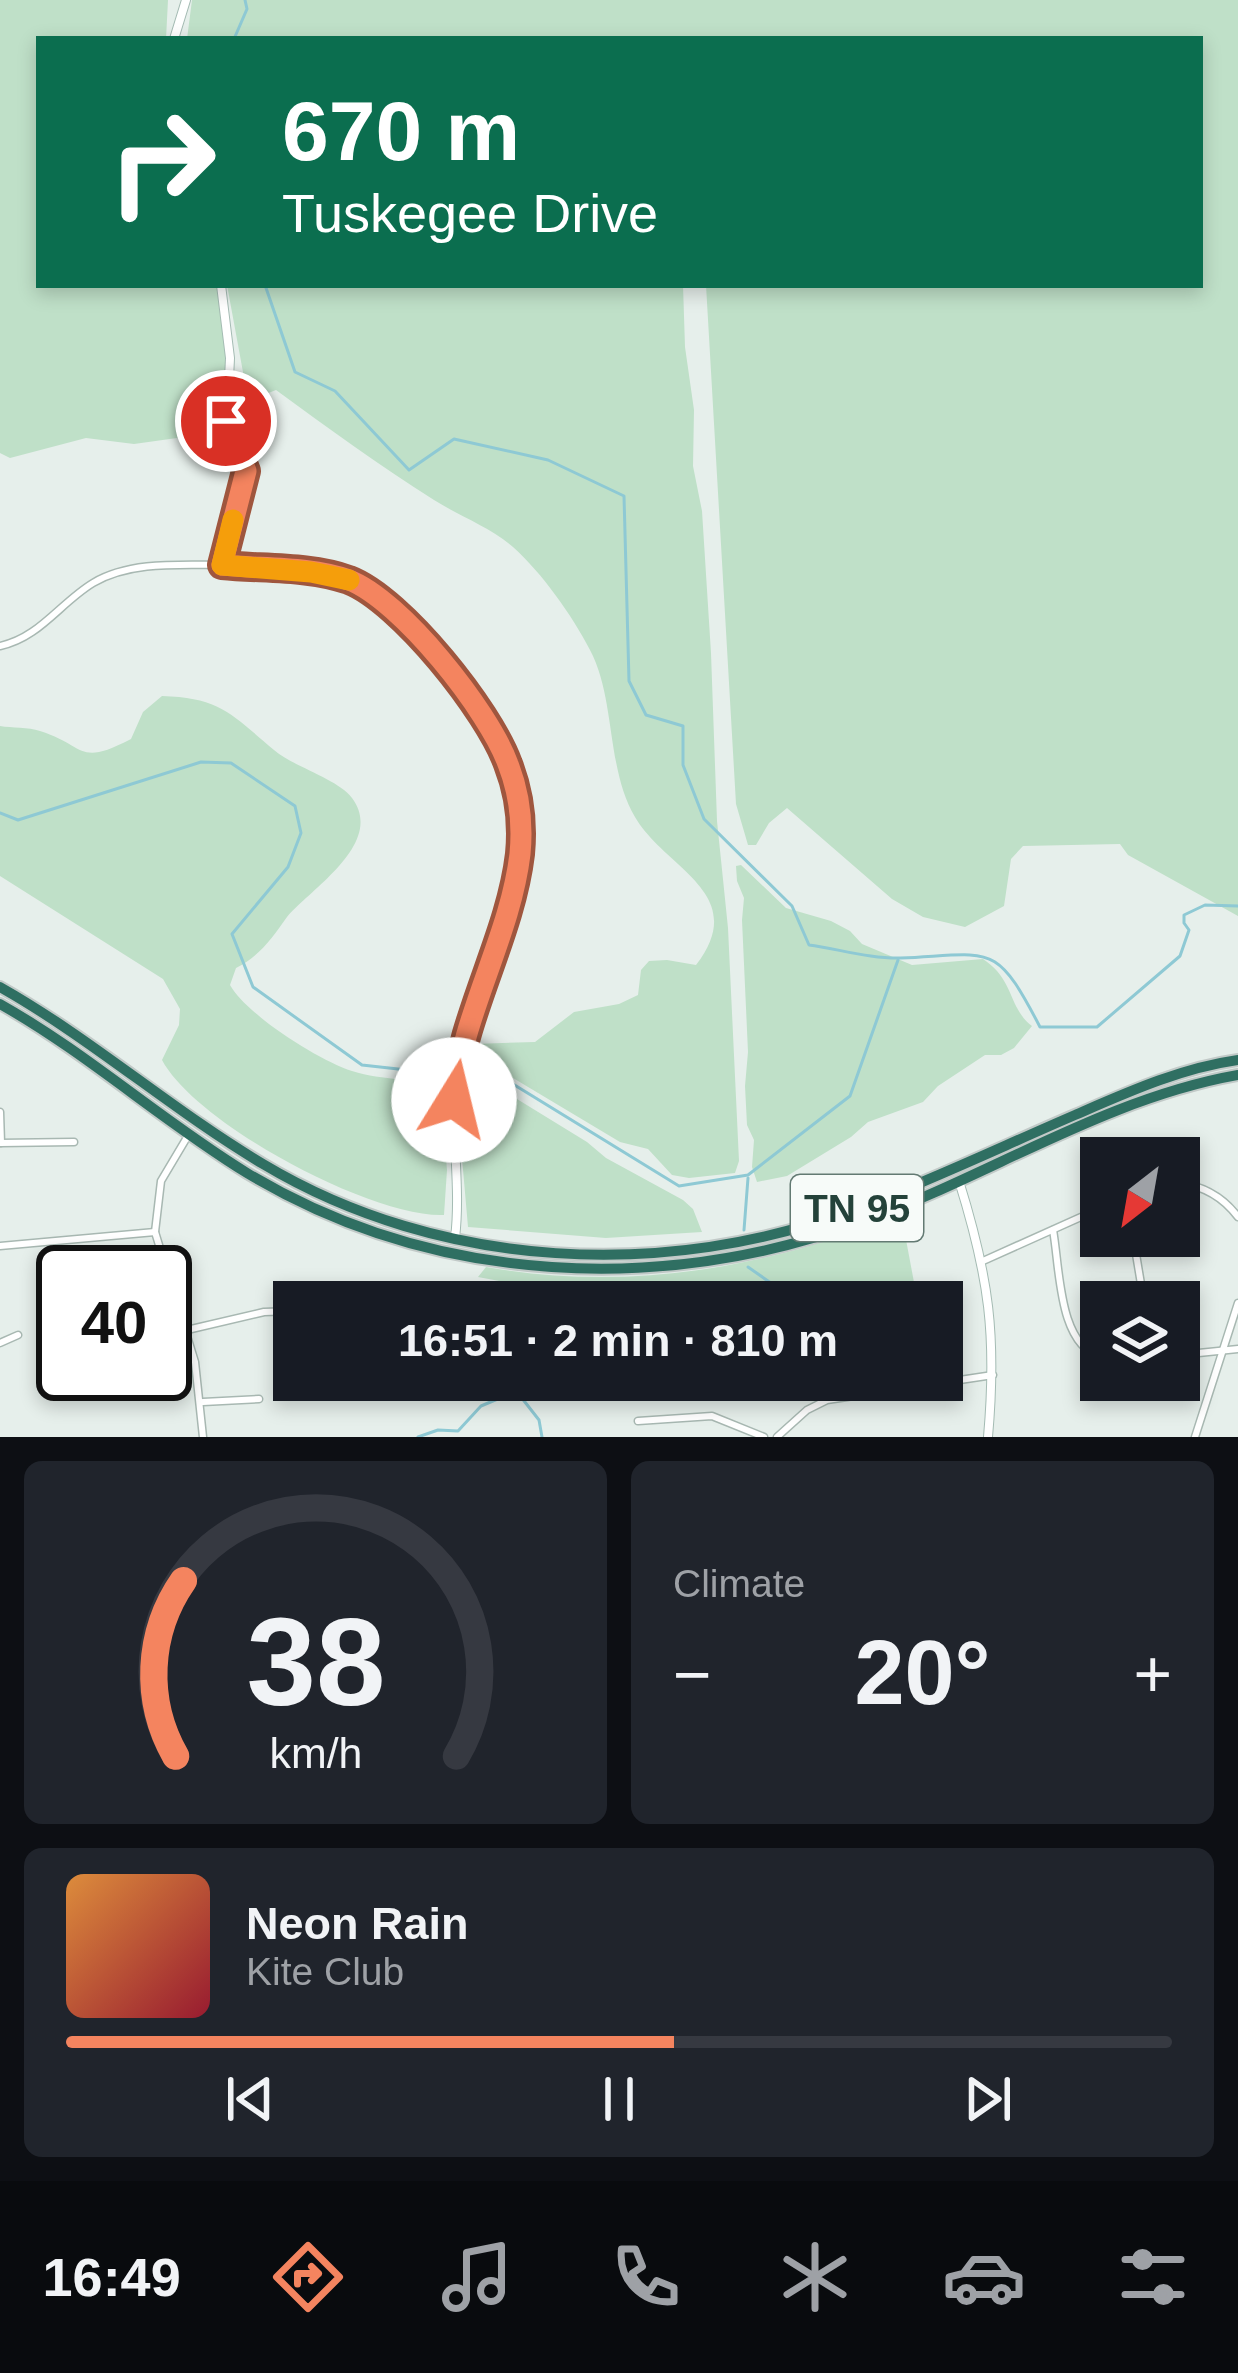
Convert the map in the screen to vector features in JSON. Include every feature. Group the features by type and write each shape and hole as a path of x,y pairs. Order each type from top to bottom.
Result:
{"highway":[{"name":"TN 95","path":"0,987 197,1122 293,1181 392,1221 455,1238 512,1249 608,1255 702,1248 794,1229 858,1208 1149,1083 1238,1060"},
{"name":"TN 95","path":"0,1004 251,1175 316,1209 452,1253 500,1263 608,1270 688,1266 764,1253 837,1232 1152,1098 1238,1076"},
{"path":"111,1079 120,1067"},
{"path":"188,1134 197,1122"},
{"path":"954,1167 959,1181"},
{"path":"452,1253 455,1238"},
{"path":"608,1255 608,1270"}],"street":[{"path":"175,36 186,0"},
{"path":"221,288 230,358 226,421 246,471 222,565"},
{"path":"0,646 31,634 71,598 110,575 157,566 222,565 327,574 351,581 383,600 426,643 503,752 520,813 519,859 455,1082 455,1238"},
{"path":"0,1112 0,1143 74,1142"},
{"path":"158,1245 154,1232 161,1180 188,1134"},
{"path":"959,1181 983,1261 993,1326 988,1437"},
{"path":"1200,1186 1238,1217"},
{"path":"983,1261 1080,1218"},
{"path":"1053,1230 1071,1332 1080,1346"},
{"path":"0,1246 154,1232"},
{"path":"1195,1437 1238,1303"},
{"path":"192,1329 273,1312"},
{"path":"0,1343 18,1335"},
{"path":"1200,1353 1238,1349"},
{"path":"192,1354 202,1402 203,1437"},
{"path":"777,1437 807,1410 827,1400 993,1375"},
{"path":"202,1402 259,1399"},
{"path":"638,1421 712,1416 764,1437"}],"green space":[{"path":"0,0 168,0 166,36 36,36 36,288 217,288 227,372 217,422 177,438 134,444 86,438 10,458 0,453"},
{"path":"192,0 1238,0 1238,916 1128,855 1120,844 1023,846 1011,859 1004,906 965,927 923,917 892,899 787,808 769,823 756,845 748,845 736,804 706,288 1203,288 1203,36 187,36"},
{"path":"228,288 683,288 728,928 739,1161 735,1173 672,1175 648,1149 620,1142 498,1069 473,1069 466,1055 473,1044 535,1042 574,1012 619,1004 638,995 641,970 649,961 696,965 710,940 714,919 709,901 635,817 619,777 604,690 590,650 524,557 276,390 261,396 245,383"},
{"path":"162,696 198,700 224,710 283,756 352,798 360,815 352,848 265,946 236,968 230,985 267,1022 321,1057 352,1071 421,1085 441,1098 447,1170 444,1215 413,1212 332,1184 289,1163 210,1112 162,1060 179,1025 180,1009 163,979 0,876 0,726 35,730 83,751 101,752 131,739 143,712"},
{"path":"741,865 786,908 831,921 862,944 912,965 983,959 1001,976 1032,1026 1014,1048 1001,1055 985,1055 938,1086 923,1102 868,1122 787,1176 757,1182 745,1086 744,898 736,866"},
{"path":"463,1081 496,1086 606,1158 683,1200 693,1209 702,1232 606,1238 468,1227 458,1112"},
{"path":"912,1209 904,1229 914,1281 499,1281 478,1277 486,1267 595,1277 703,1270 756,1260"}],"waterway":[{"path":"235,36 247,9 245,0"},
{"path":"266,288 295,372 335,391 409,470 454,439 548,460 624,496 629,681 646,715 683,726 683,765 704,819 792,906 809,945 890,958 988,958 1012,979 1040,1027 1097,1027 1180,956 1189,930 1184,915 1205,905 1238,906"},
{"path":"0,813 18,820 201,762 231,763 295,806 301,833 288,867 232,934 253,987 362,1065 452,1075"},
{"path":"461,1076 508,1081 679,1186 748,1175 850,1096 898,960"},
{"path":"744,1230 748,1178"},
{"path":"748,1267 768,1281"},
{"path":"418,1437 438,1430 458,1431 481,1406 493,1401"},
{"path":"524,1401 539,1420 542,1437"}],"slow traffic":[{"path":"233,520 222,565 349,580"}],"route":[{"path":"226,421 246,471 222,565 327,574 364,587 383,600 426,643 475,707 508,764 520,813 518,867 459,1060 454,1100"}]}
